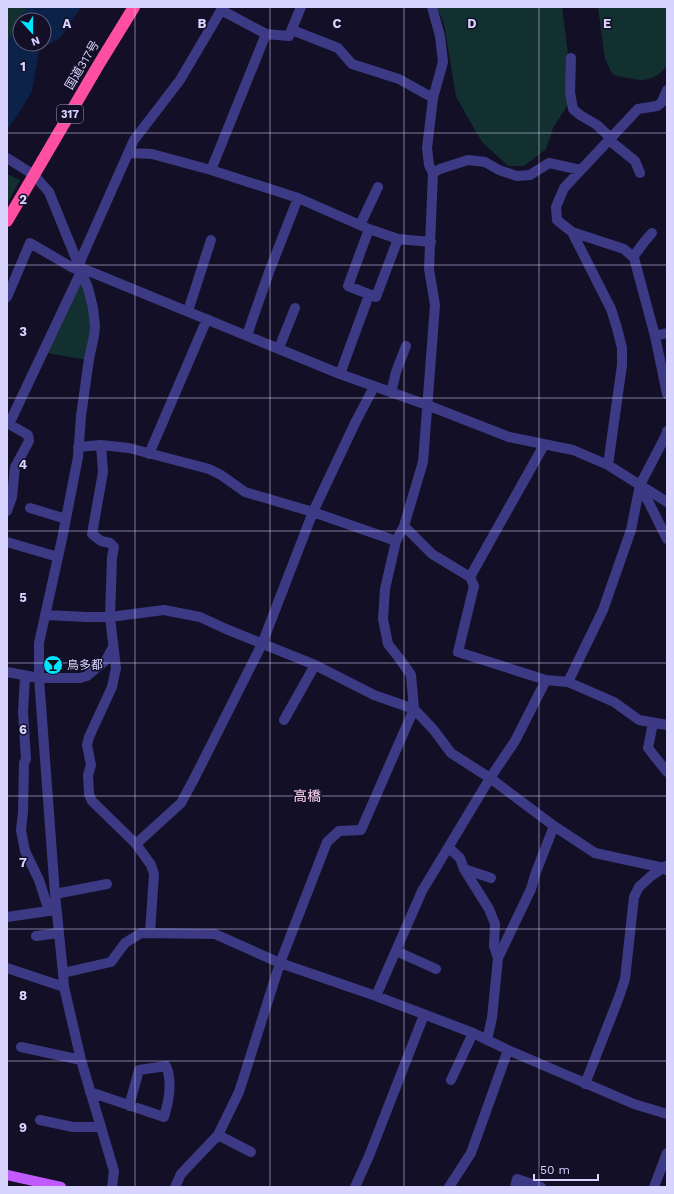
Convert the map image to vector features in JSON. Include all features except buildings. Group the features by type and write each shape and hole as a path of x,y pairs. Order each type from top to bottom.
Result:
{"highway":[{"name":"国道317号","path":"7,221 31,174 134,7"}],"main road":[{"path":"7,1175 61,1187"}],"street":[{"path":"7,511 12,497 15,467 30,441 28,435 9,424 79,276 79,267 112,189 130,153 134,140 180,80 222,8 266,34 289,36 301,7"},
{"path":"175,1187 181,1174 218,1135 239,1092 280,963 327,842 339,831 361,830 414,709 411,675 388,644 383,619 385,589 396,541 404,526 423,462 435,305 429,270 433,173 428,165 427,148 433,98 443,62 440,36 432,7"},
{"path":"292,30 338,48 352,64 399,79 433,98"},
{"path":"211,170 266,34"},
{"path":"571,58 570,92 574,109 580,115 597,125 610,139 635,161 640,173"},
{"path":"667,90 665,102 657,106 638,109 564,188 556,207 557,220 572,232 624,250 633,257 655,336 667,394"},
{"path":"130,153 152,154 211,170 298,198 364,227 398,239 431,242"},
{"path":"7,158 31,174 49,192 88,288 93,308 95,326 89,359 78,457 39,643 39,678 55,894 53,910"},
{"path":"433,173 468,160 485,162 499,170 517,176 530,175 549,164 581,170"},
{"path":"378,187 364,227 348,286 376,297 398,239"},
{"path":"247,335 269,272 298,198"},
{"path":"572,232 611,309 618,328 622,348 622,365 608,465"},
{"path":"633,257 644,241 652,233"},
{"path":"188,311 211,240"},
{"path":"7,297 30,243 72,268 79,267 374,387 427,405 509,437 573,450 608,465 667,502"},
{"path":"340,374 369,295"},
{"path":"279,348 295,308"},
{"path":"149,454 207,319"},
{"path":"655,336 667,333"},
{"path":"390,393 406,346"},
{"path":"136,844 181,803 194,780 262,644 313,512 356,421 374,387"},
{"path":"568,682 604,610 631,530 640,485 654,460 667,431"},
{"path":"78,447 101,444 129,448 209,469 221,475 245,492 313,512 396,541"},
{"path":"101,444 103,472 92,534 101,541 110,543 114,547 112,557 110,617 116,668 112,687 89,737 87,745 91,765 88,775 89,788 92,800 136,844 151,865 154,874 150,933"},
{"path":"470,577 544,445"},
{"path":"640,485 667,540"},
{"path":"30,508 66,519"},
{"path":"404,526 432,554 470,577 474,586 458,652 546,680 568,682 614,702 639,720 667,725"},
{"path":"7,542 58,557"},
{"path":"45,615 110,617 164,610 200,617 262,644 315,664 374,695 414,709 433,729 451,753 490,778 554,826 595,853 666,868"},
{"path":"7,672 39,678 80,678 87,676 106,660 113,647"},
{"path":"284,720 315,664"},
{"path":"25,676 23,712 26,759 24,763 21,830 25,851 53,910 59,933 64,987 81,1060 114,1171 112,1187"},
{"path":"376,996 422,891 490,778 515,741 546,680"},
{"path":"653,723 648,748 667,772"},
{"path":"487,1040 492,1018 498,958 531,889 554,826"},
{"path":"449,848 460,858 464,869 489,909 494,924 494,946 498,958"},
{"path":"37,877 53,868"},
{"path":"585,1084 620,997 625,979 634,897 639,887 643,883 651,876 666,868"},
{"path":"464,869 491,878"},
{"path":"55,894 107,884"},
{"path":"7,917 53,910"},
{"path":"36,936 59,933"},
{"path":"63,973 111,962 125,943 141,933 215,934 280,963 376,996 473,1033 585,1084 634,1104 667,1114"},
{"path":"396,951 436,969"},
{"path":"7,968 64,987"},
{"path":"355,1187 369,1156 424,1015"},
{"path":"451,1080 473,1033"},
{"path":"21,1047 81,1060"},
{"path":"448,1187 471,1153 508,1050"},
{"path":"90,1092 129,1106 164,1117 169,1101 169,1072 166,1066 139,1070 129,1106"},
{"path":"40,1120 73,1127 101,1127"},
{"path":"218,1135 251,1152"},
{"path":"654,1187 666,1159"},
{"path":"514,1187 518,1179 540,1187"}],"green space":[{"path":"7,7 27,7 24,12 12,12 12,34 7,43"},
{"path":"437,7 562,7 569,63 567,106 553,128 546,149 524,166 508,166 482,142 456,97 444,24"},
{"path":"598,7 667,7 667,66 654,77 642,80 613,75 605,59"},
{"path":"7,174 20,180 7,204"},
{"path":"80,279 87,297 93,336 86,360 47,353"}],"water":[{"path":"27,7 81,7 61,37 52,43 52,12 24,12"},
{"path":"12,34 12,52 39,52 32,91 7,130 7,43"}],"place":[{"name":"鳥多都","path":"53,665"}],"district":[{"name":"高橋","path":"307,796"}]}
